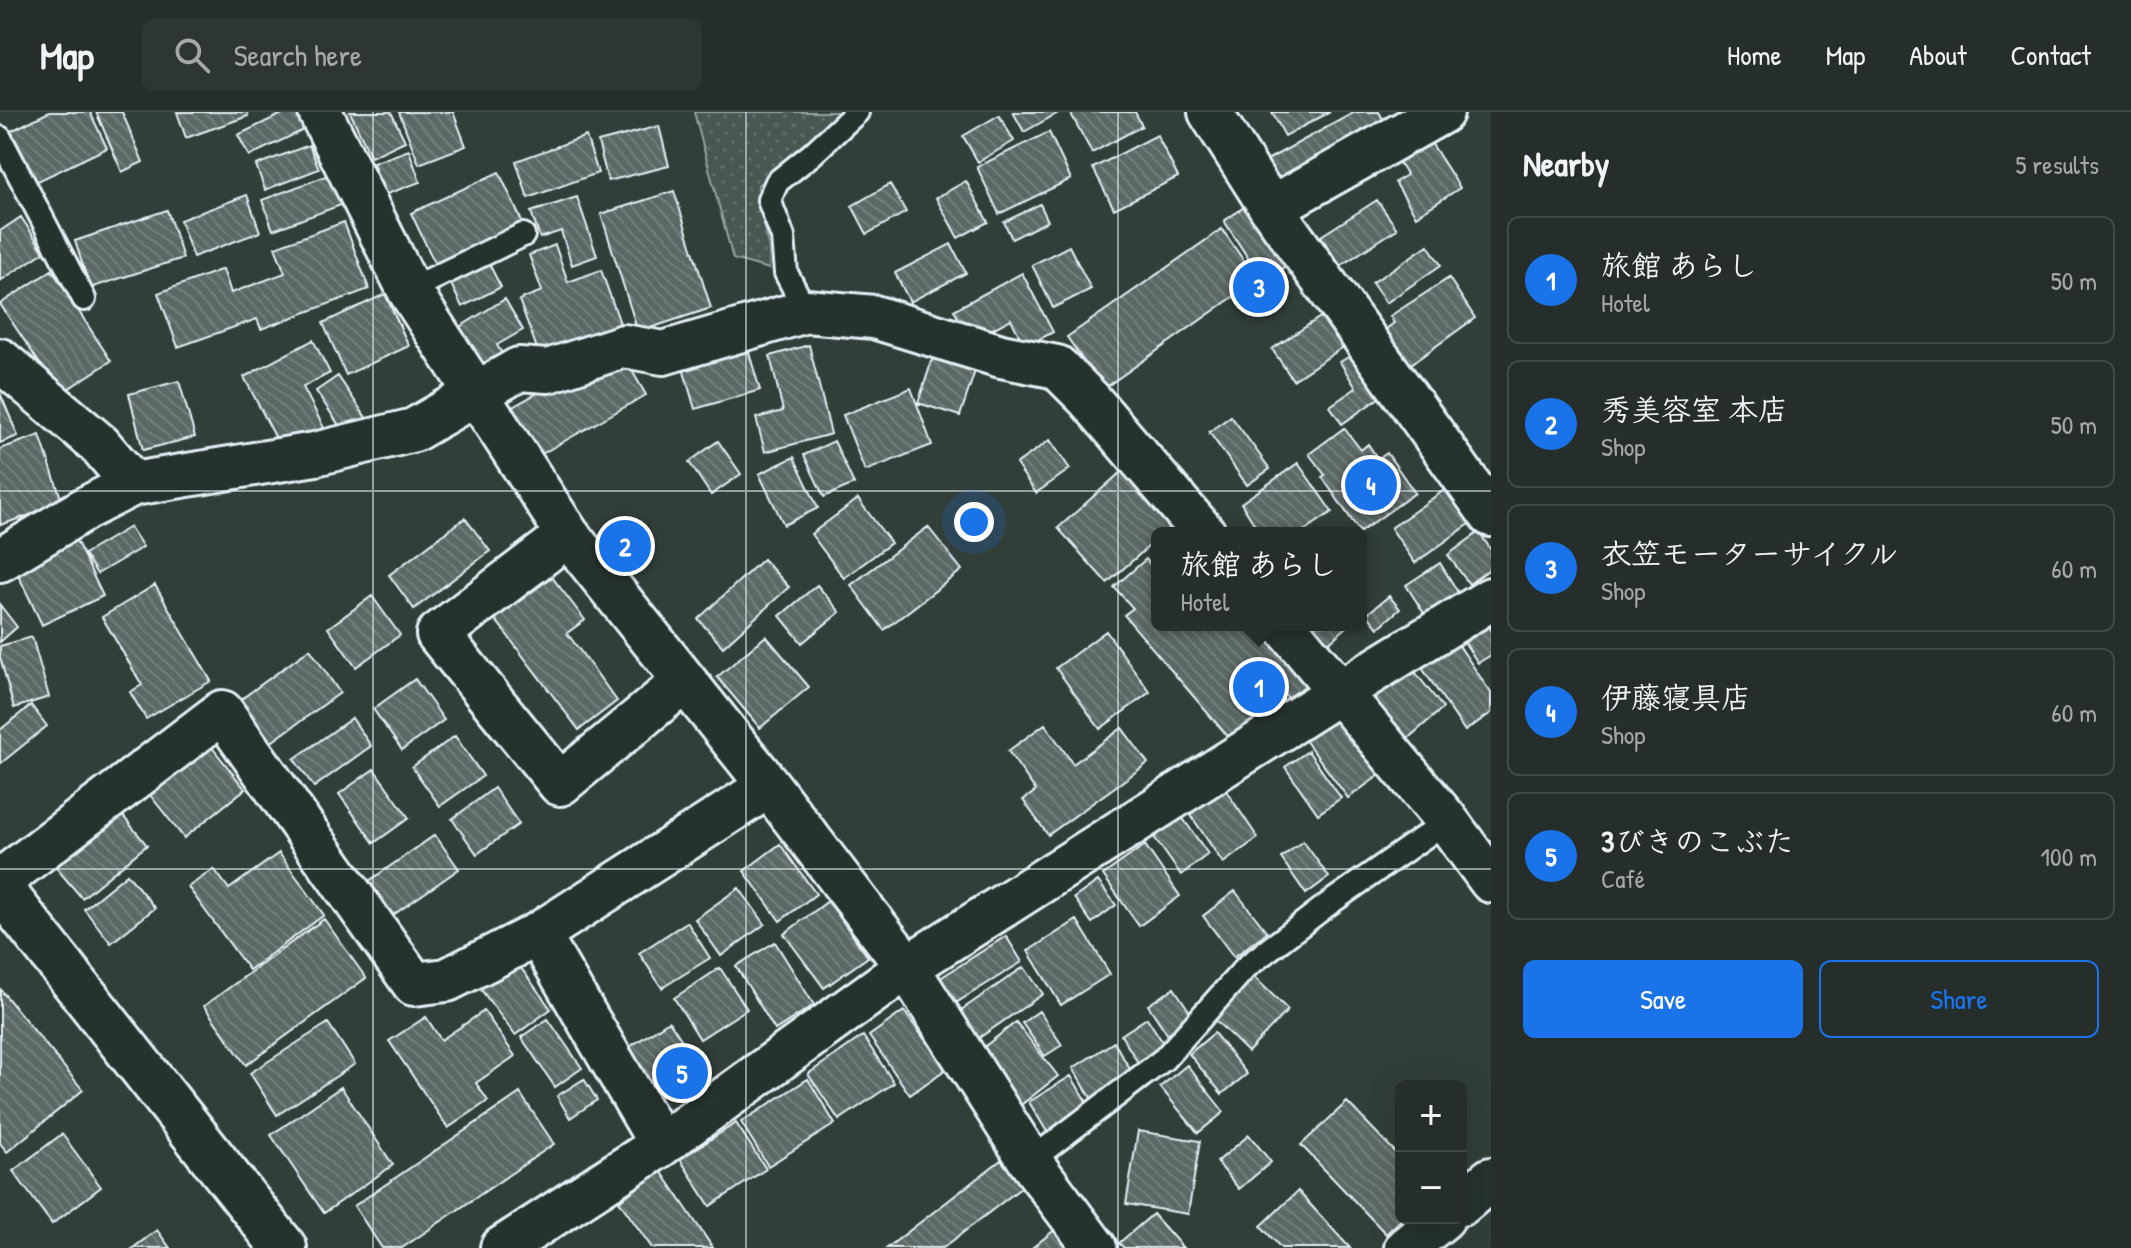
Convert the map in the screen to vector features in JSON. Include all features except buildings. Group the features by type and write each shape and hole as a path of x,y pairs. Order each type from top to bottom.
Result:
{"street":[{"path":"320,112 409,290 568,535 769,786 907,967 1030,1161 1095,1248"},
{"path":"1210,112 1271,208 1491,515"},
{"path":"1271,208 1442,112"},
{"path":"0,560 133,484 315,454 414,430 519,369 548,371 624,346 663,353 806,311 874,317 1001,356 1057,367 1089,399 1199,527"},
{"path":"0,360 100,445 133,484"},
{"path":"568,535 438,634 560,784 685,681"},
{"path":"502,1248 661,1145 907,967 1491,599"},
{"path":"1289,631 1447,821 1491,881"},
{"path":"0,881 222,712 414,984 447,980 538,934 769,786"},
{"path":"0,888 284,1248"},
{"path":"538,934 661,1145"},
{"path":"1467,1199 1491,1179"},
{"path":"1406,1248 1436,1224"}],"lane":[{"path":"806,311 786,273 783,237 769,200 777,182 857,112"},
{"path":"0,138 84,299"},
{"path":"409,290 523,235"},
{"path":"1030,1161 1164,1059 1246,967 1327,905 1447,821"}],"shaded area":[{"path":"694,112 844,112 758,185 769,248 769,269 733,259"}],"place":[{"name":"衣笠モーターサイクル","path":"1259,287"},
{"name":"伊藤寝具店","path":"1371,485"},
{"name":"秀美容室 本店","path":"625,546"},
{"name":"旅館 あらし","path":"1259,687"},
{"name":"3びきのこぶた","path":"682,1073"}]}
